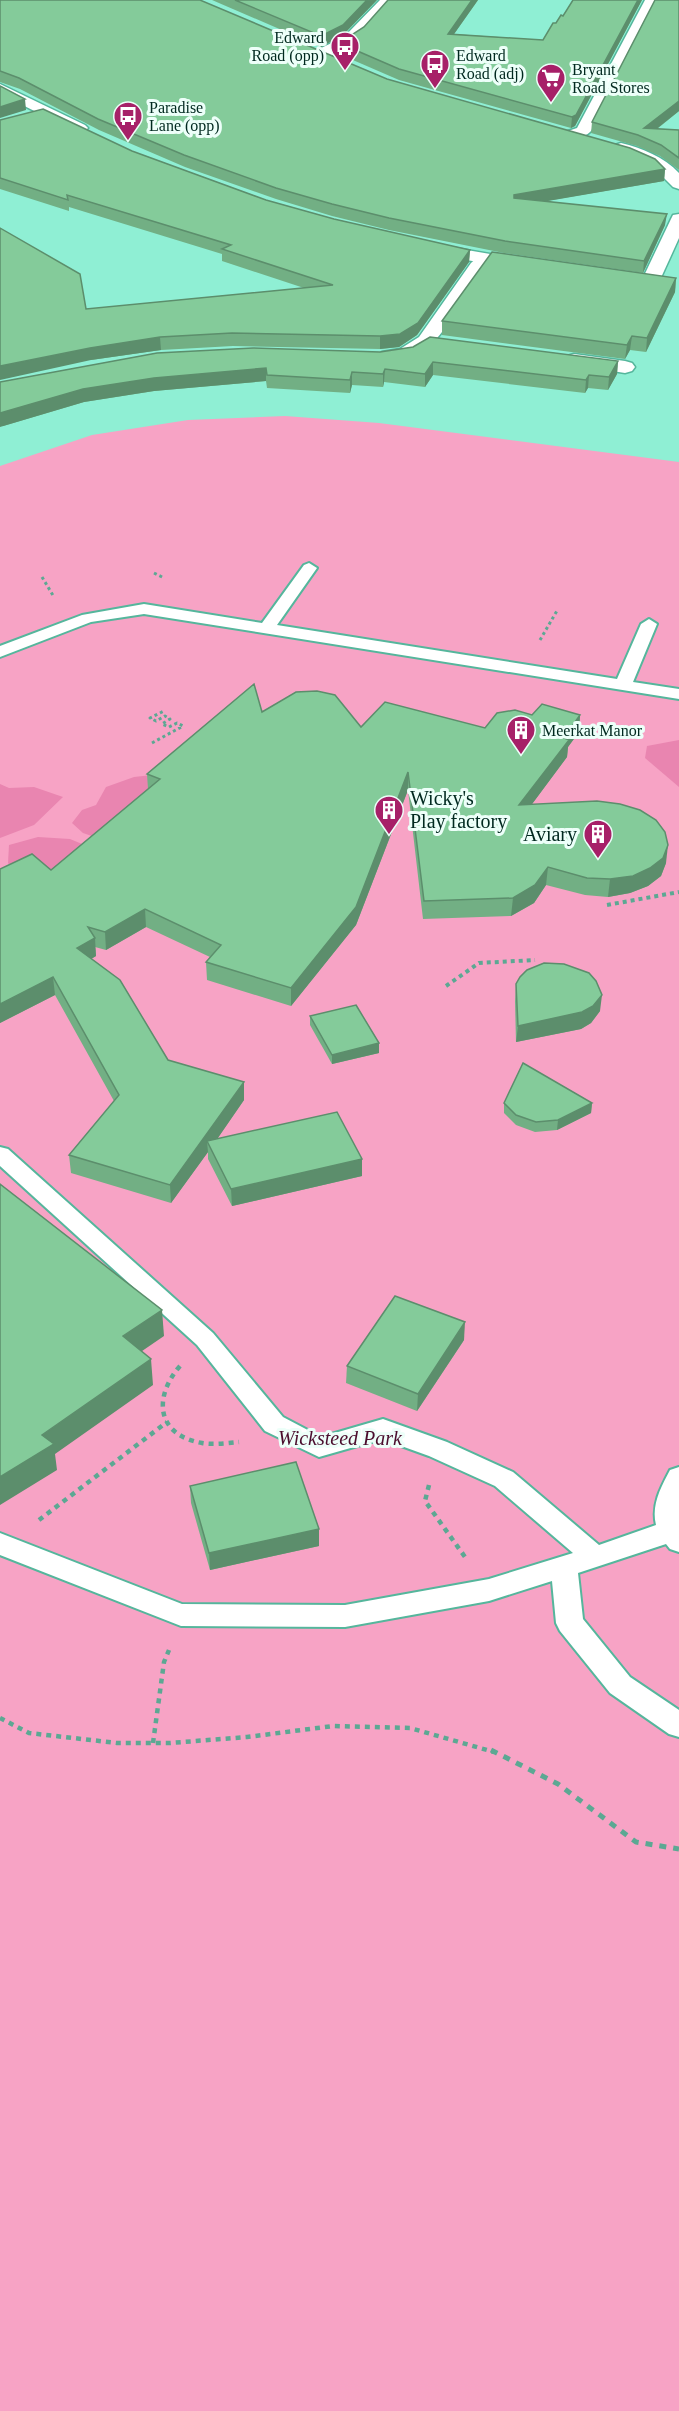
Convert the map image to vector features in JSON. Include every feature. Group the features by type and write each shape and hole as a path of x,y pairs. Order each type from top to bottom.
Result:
{"street":[{"path":"338,62 315,51 332,51 349,41 387,0"},
{"path":"591,140 567,133 583,131 652,0"},
{"path":"0,88 99,137"},
{"path":"27,118 47,112"},
{"path":"610,145 652,160 668,171 679,184"},
{"path":"650,282 679,219"},
{"path":"405,243 546,268"},
{"path":"370,357 405,354 426,341 477,267 486,259"},
{"path":"627,279 669,284"},
{"path":"426,341 447,344"},
{"path":"554,358 625,367"}],"lane":[{"path":"267,628 309,568"},
{"path":"0,652 88,618 144,609 679,694"},
{"path":"623,685 649,624"},
{"path":"0,1154 205,1339 273,1424 319,1447 383,1429 438,1449 504,1479 595,1557"},
{"path":"3,1545 181,1615 345,1616 489,1590 635,1545 674,1536 666,1506 679,1477"},
{"path":"564,1568 570,1623 620,1685 679,1725"}],"path":[{"path":"152,743 183,726 177,723 169,727 162,724 170,719 165,717 156,721 150,718 164,711"},
{"path":"607,905 679,892"},
{"path":"446,986 479,963 535,960"},
{"path":"216,1353 199,1356 183,1364 169,1376 161,1390 160,1406 167,1422 180,1433 197,1442 216,1444"},
{"path":"3,1545 167,1422"},
{"path":"438,1449 425,1501 489,1590"},
{"path":"153,1743 164,1662 181,1615"},
{"path":"0,1718 29,1733 117,1743 247,1737 333,1726 410,1728 491,1750 558,1784 636,1842 679,1849"}],"green space":[{"name":"Wicksteed Park","path":"285,416 379,423 679,462 679,2411 0,2411 0,466 92,435 188,420"}],"shaded area":[{"path":"679,740 679,787 645,758 647,746"},
{"path":"152,775 144,854 83,833 72,823 82,810 96,805 106,787 134,777"},
{"path":"0,784 9,788 34,787 63,797 34,825 0,838"},
{"path":"38,837 70,839 128,863 19,879 8,863 9,845"}],"building":[{"path":"0,0 200,0 387,79 630,148 655,159 665,169 514,195 514,198 667,214 644,261 505,241 389,218 276,188 184,155 98,119 19,78 0,71"},
{"path":"235,0 367,0 343,25 321,36"},
{"path":"388,0 472,0 448,34 543,40 553,23 556,23 561,15 563,16 573,0 638,0 576,115 572,117 399,69 339,43 364,27"},
{"path":"655,0 679,0 679,101 644,128 679,130 679,158 661,145 638,135 592,122"},
{"path":"0,86 25,99 0,107"},
{"path":"43,109 132,151 266,200 334,219 470,250 418,323 400,334 380,336 232,333 160,337 0,366 0,228 80,274 86,309 333,285 222,249 231,245 67,195 68,200 0,178 0,120"},
{"path":"492,252 676,278 647,338 632,336 627,345 442,321"},
{"path":"430,337 618,361 609,377 589,375 586,380 433,362 425,374 385,369 383,374 352,372 350,380 267,375 266,368 154,378 83,389 0,413 0,382 157,353 253,348 380,352 413,347"},
{"path":"254,684 262,712 296,692 317,691 335,695 361,727 385,702 485,728 497,713 515,710 532,715 542,704 580,715 564,738 569,740 519,805 597,801 620,804 640,810 656,820 665,832 668,845 663,858 650,868 633,876 610,879 587,878 548,867 535,885 513,898 424,901 408,772 356,907 291,988 206,962 221,945 145,909 105,932 88,927 95,938 77,948 120,980 168,1060 244,1082 170,1185 69,1155 119,1095 53,977 0,1004 0,869 32,854 51,870 160,779 147,774"},
{"path":"544,963 564,964 589,973 596,981 602,995 593,1006 582,1012 518,1026 516,984 527,970"},
{"path":"356,1005 379,1043 332,1055 310,1016"},
{"path":"523,1063 592,1103 558,1120 536,1122 516,1115 504,1103"},
{"path":"337,1112 362,1159 231,1189 207,1141"},
{"path":"0,1184 162,1310 123,1336 151,1359 42,1435 54,1444 0,1477"},
{"path":"395,1296 465,1322 418,1394 347,1366"},
{"path":"296,1462 319,1529 209,1553 190,1486"}],"place":[{"name":"Edward Road (opp)","path":"345,72"},
{"name":"Edward Road (adj)","path":"435,90"},
{"name":"Bryant Road Stores","path":"551,104"},
{"name":"Paradise Lane (opp)","path":"128,142"},
{"name":"Meerkat Manor","path":"521,756"},
{"name":"Wicky's Play factory","path":"389,836"},
{"name":"Aviary","path":"598,860"}]}
